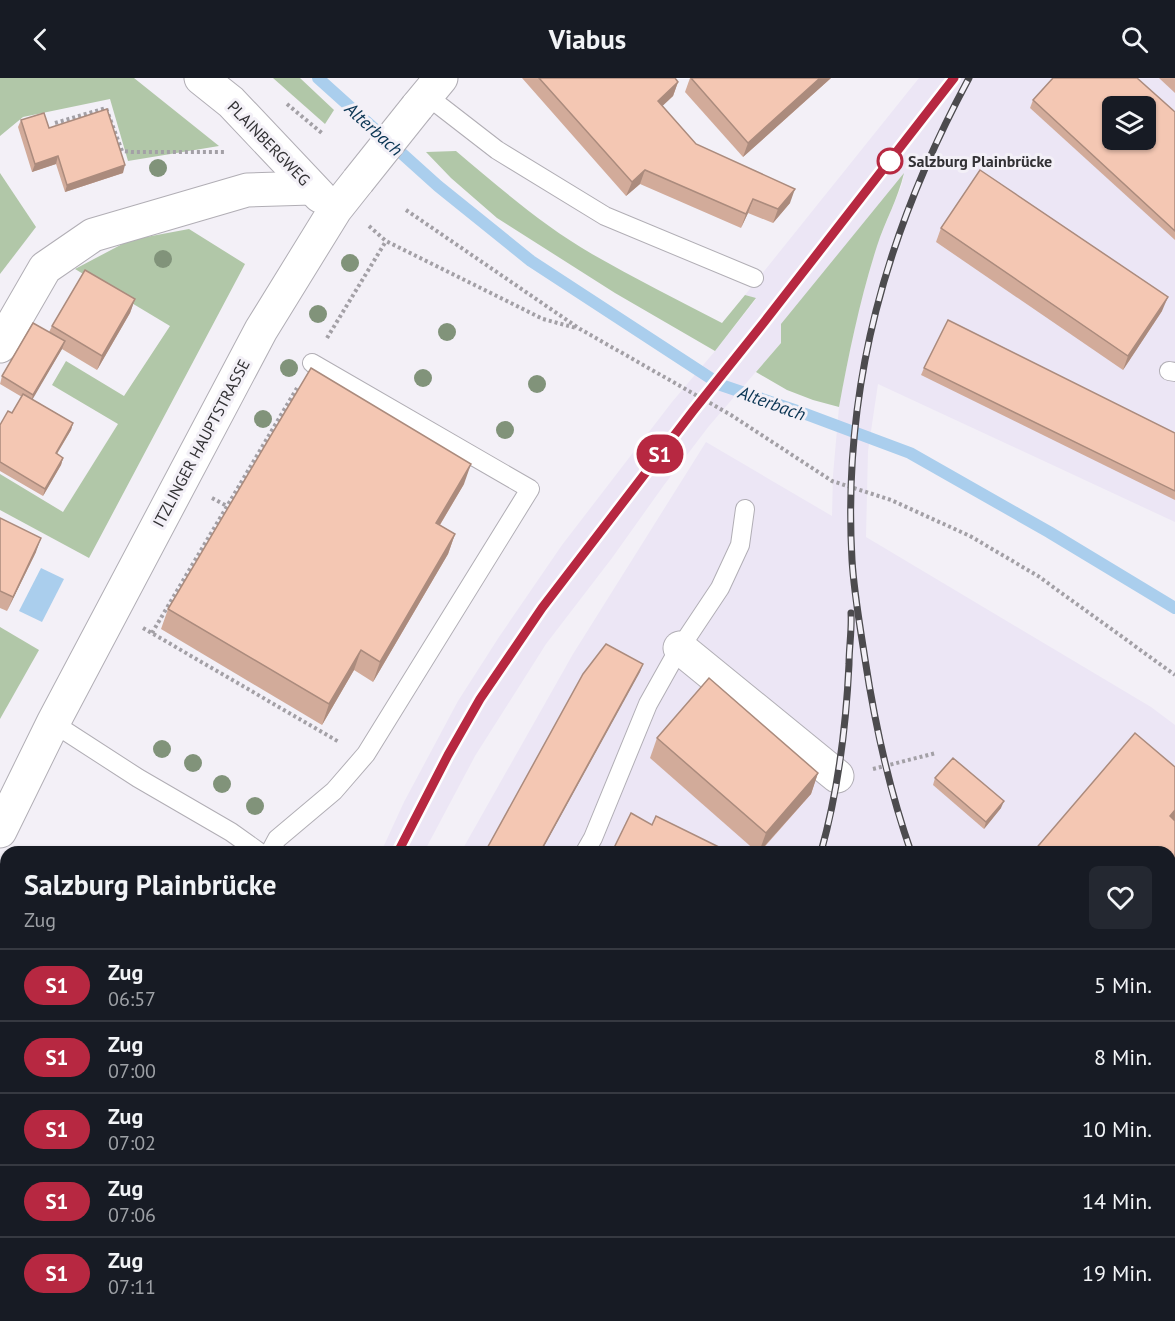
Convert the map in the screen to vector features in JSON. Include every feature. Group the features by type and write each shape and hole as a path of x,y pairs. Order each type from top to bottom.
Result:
{"main road":[{"name":"PLAINBERGWEG","path":"201,78 231,102 311,188 335,210"},
{"name":"ITZLINGER HAUPTSTRASSE","path":"0,831 53,723 261,330 335,210 428,93"},
{"path":"0,346 45,268 93,235 247,190 311,188"},
{"path":"680,648 837,776"}],"lane":[{"path":"428,93 497,150 605,216 754,278"},
{"path":"273,846 277,839 334,791 364,757 530,489 312,363"},
{"path":"588,846 648,704 680,648 720,588 740,545 745,509"},
{"path":"53,723 251,846"}],"path":[{"path":"281,99 323,134"},
{"path":"55,123 106,108 122,151 226,152"},
{"path":"406,210 580,329 731,415 832,481 891,500 970,536 1038,576 1175,675"},
{"path":"366,224 386,241 543,319 580,329"},
{"path":"312,363 386,241"},
{"path":"152,633 280,416"},
{"path":"210,496 227,506"},
{"path":"182,568 188,572"},
{"path":"143,628 364,757"},
{"path":"837,776 936,753"}],"shaded area":[{"path":"919,78 1175,78 1175,522 878,384 868,451 866,537 1151,707 1175,725 1175,846 464,846 573,654 706,442 832,516 839,407 858,312 877,244 904,175 781,343 709,426 546,644 475,756 427,846 384,846 404,802 458,701 499,637 562,545 672,402 756,299 745,295"}],"green space":[{"path":"0,78 134,78 219,146 128,161 110,99 23,117 0,136"},
{"path":"273,78 300,78 334,110 325,124"},
{"path":"456,151 522,206 574,243 722,323 745,295 756,298 715,351 615,293 497,218 451,178 426,152"},
{"path":"0,173 36,227 0,274"},
{"path":"904,173 865,286 839,407 787,390 756,372 781,343 781,324"},
{"path":"189,229 245,264 89,558 0,510 0,474 63,512 118,424 52,385 66,361 124,396 170,326 75,269 130,240"},
{"path":"0,627 39,650 0,719"}],"water":[{"path":"41,568 64,579 42,622 19,611"}],"building":[{"path":"539,78 675,78 678,82 658,101 696,144 795,189 778,209 753,199 746,214 645,170 632,182"},
{"path":"691,78 820,78 748,143"},
{"path":"1053,78 1137,78 1175,112 1175,231 1033,100"},
{"path":"107,109 125,165 67,185 58,156 35,164 21,120 44,113 49,128"},
{"path":"980,170 1168,297 1128,356 941,228"},
{"path":"85,270 135,299 102,356 52,326"},
{"path":"948,320 1175,433 1175,491 924,368"},
{"path":"33,323 65,341 33,395 2,376"},
{"path":"311,368 471,464 436,523 455,534 380,662 361,650 329,704 168,609"},
{"path":"23,394 73,423 56,453 63,458 45,489 0,462 0,425 8,411 12,413"},
{"path":"0,518 41,538 13,597 0,591"},
{"path":"606,644 643,664 543,846 488,846 583,674"},
{"path":"709,678 818,773 766,833 657,738"},
{"path":"1135,733 1175,767 1175,810 1170,816 1175,821 1175,846 1038,846"},
{"path":"953,758 1004,801 986,822 935,778"},
{"path":"631,813 652,825 656,816 717,846 615,846"}],"waterway":[{"name":"Alterbach","path":"318,78 438,186 531,261 721,385 910,453 1049,532 1175,608"}],"railway":[{"path":"401,846 480,699 542,608 954,78"},
{"path":"909,846 889,781 878,732 856,597 852,560 851,496 855,433 863,371 876,311 893,251 940,135 969,78"},
{"path":"822,846 837,783 843,736 848,688 851,613"}],"train":[{"name":"S1","path":"401,846 419,808 480,699 542,608 580,556 954,78"}],"place":[{"name":"Salzburg Plainbrücke","path":"890,161"}]}
